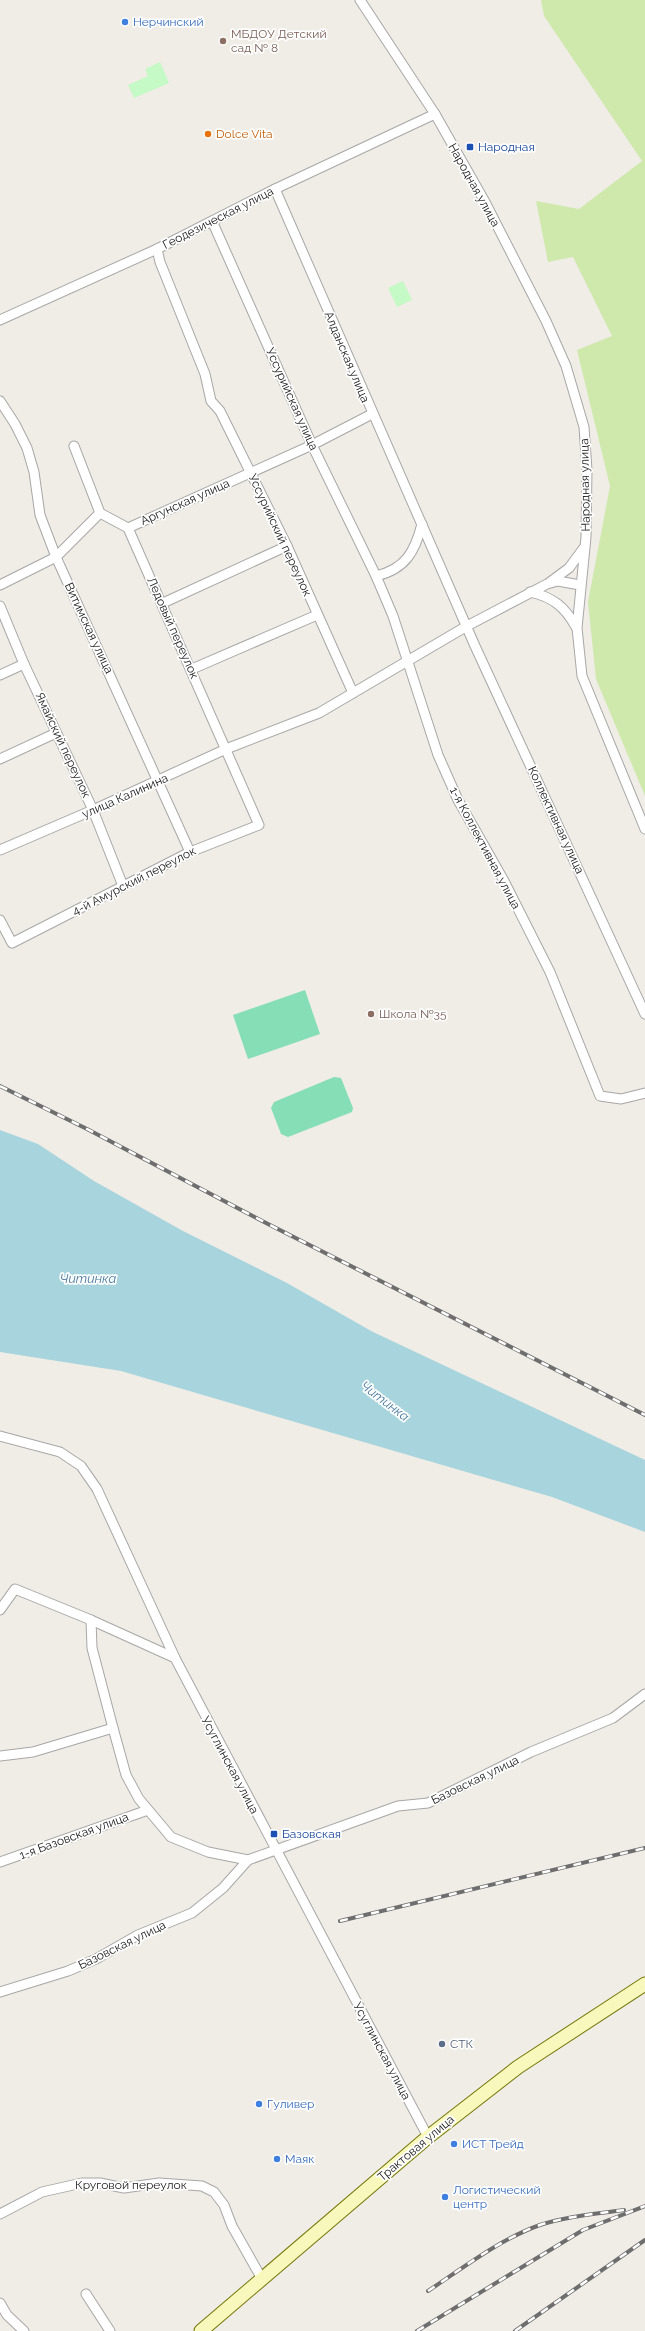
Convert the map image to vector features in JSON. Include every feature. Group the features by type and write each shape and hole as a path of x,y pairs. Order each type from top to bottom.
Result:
{"main road":[{"name":"Трактовая улица","path":"201,2331 428,2137 518,2067 645,1984"}],"street":[{"name":"Народная улица","path":"360,0 435,114 485,202 546,321 566,366 584,427 587,470 585,544 577,628 582,676 645,829"},
{"name":"Геодезическая улица","path":"0,320 157,249 275,189 435,114"},
{"name":"Алданская улица","path":"275,189 372,414 467,626"},
{"name":"Уссурийская улица","path":"212,221 312,445 376,576 393,616 406,662"},
{"name":"Уссурийский переулок","path":"157,249 160,262 205,374 211,401 220,411 287,546 353,694"},
{"name":"Витимская улица","path":"0,401 15,424 26,448 34,472 40,515 56,557 190,852"},
{"name":"Аргунская улица","path":"128,528 312,445 372,414"},
{"path":"74,446 100,513 128,528"},
{"path":"0,585 56,557 100,513"},
{"path":"376,576 397,567 412,554 422,524"},
{"name":"Ледовый переулок","path":"128,528 163,603 259,825"},
{"path":"547,584 569,568 585,544"},
{"path":"163,603 287,546"},
{"path":"226,749 319,713 467,626 547,584 558,581 580,585"},
{"path":"530,592 545,596 559,603 569,614 577,628"},
{"name":"Ямайский переулок","path":"0,606 24,664 93,810 123,886"},
{"path":"192,669 317,615"},
{"name":"Коллективная улица","path":"467,626 645,1014"},
{"name":"1-я Коллективная улица","path":"406,662 438,755 458,800 504,881 550,972 600,1096 621,1099 645,1093"},
{"path":"0,675 24,664"},
{"path":"0,759 56,733"},
{"name":"улица Калинина","path":"0,850 159,781 226,749"},
{"name":"4-й Амурский переулок","path":"0,920 12,943 190,852 259,825"},
{"name":"Усуглинская улица","path":"0,1436 60,1452 81,1466 97,1490 174,1658 428,2137"},
{"path":"0,1610 16,1589 91,1620 174,1658"},
{"path":"91,1620 92,1648 126,1775 148,1810 170,1837 208,1852 248,1860"},
{"name":"Базовская улица","path":"0,1992 68,1971 96,1959 138,1935 192,1913 223,1888 248,1860 398,1806 428,1803 531,1752 613,1718 645,1694"},
{"path":"0,1756 33,1752 113,1728"},
{"name":"1-я Базовская улица","path":"0,1862 148,1810"},
{"name":"Круговой переулок","path":"0,2214 42,2192 82,2183 100,2183 124,2188 159,2183 202,2186 214,2192 224,2205 232,2226 262,2279"},
{"path":"86,2294 110,2331"},
{"path":"0,2303 7,2315 24,2331"}],"green space":[{"path":"541,0 645,0 645,796 596,679 588,602 610,486 577,350 612,336 573,257 548,262 536,201 579,209 642,161 544,16"},
{"path":"160,62 169,83 134,98 128,85 148,76 145,69"},
{"path":"403,281 412,300 397,307 388,288"},
{"path":"305,990 320,1034 248,1059 233,1015"},
{"path":"334,1077 341,1078 353,1108 352,1112 288,1137 281,1134 271,1108 274,1102"}],"water":[{"name":"Читинка","path":"0,1130 38,1144 94,1181 183,1231 287,1283 373,1332 645,1460 645,1532 552,1497 121,1371 0,1352"}],"railway":[{"path":"0,1086 87,1129 268,1224 645,1415"},
{"path":"340,1921 645,1848"},
{"path":"417,2331 583,2230 645,2206"},
{"path":"428,2291 496,2246 525,2231 561,2219 624,2210"},
{"path":"515,2331 645,2240"}],"place":[{"name":"Нерчинский","path":"125,22"},
{"name":"МБДОУ Детский сад № 8","path":"223,41"},
{"name":"Dolce Vita","path":"208,134"},
{"name":"Народная","path":"470,147"},
{"name":"Школа №35","path":"371,1014"},
{"name":"Базовская","path":"274,1834"},
{"name":"СТК","path":"442,2044"},
{"name":"Гуливер","path":"259,2104"},
{"name":"ИСТ Трейд","path":"454,2144"},
{"name":"Маяк","path":"277,2159"},
{"name":"Логистический центр","path":"445,2197"}]}
